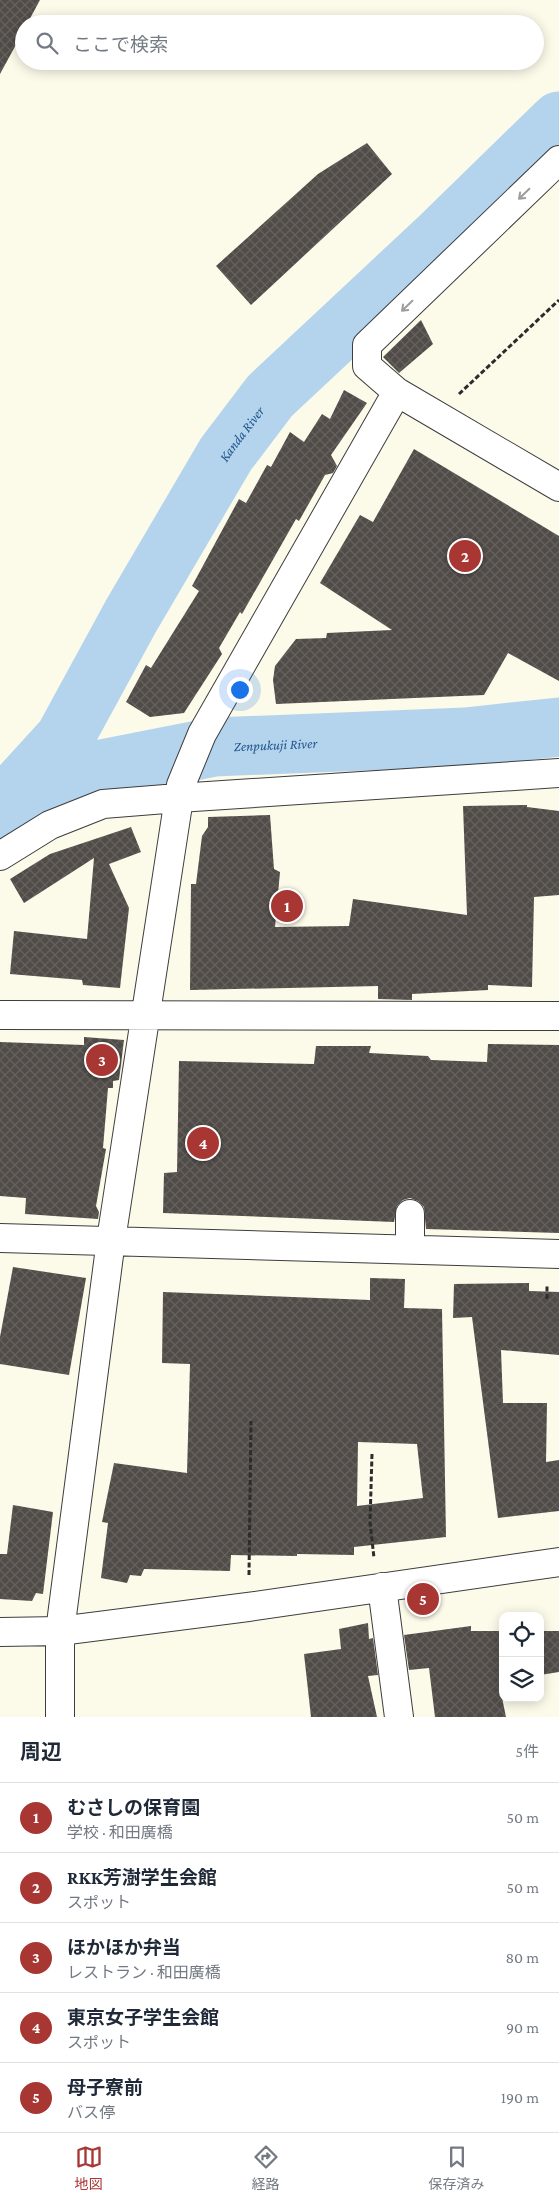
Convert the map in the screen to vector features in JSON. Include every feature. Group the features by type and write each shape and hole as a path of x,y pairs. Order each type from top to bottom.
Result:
{"street":[{"path":"559,160 367,345 367,366 397,392 559,487"},
{"path":"60,1717 60,1631 111,1240 180,792 202,734 397,392"},
{"path":"0,856 50,825 104,804 180,792 559,773"},
{"path":"0,1015 559,1016"},
{"path":"410,1214 410,1249"},
{"path":"0,1238 559,1254"},
{"path":"0,1632 60,1631 248,1607 559,1562"},
{"path":"380,1588 399,1717"}],"path":[{"path":"436,415 559,300"},
{"path":"248,1607 251,1529 251,1421"},
{"path":"372,1454 370,1522 380,1588"}],"building":[{"path":"0,0 40,0 32,15 15,15 15,46 0,74"},
{"path":"367,143 392,174 251,305 216,266 318,174"},
{"path":"421,320 433,344 399,373 383,357"},
{"path":"344,390 367,403 331,455 337,466 333,473 325,475 299,521 296,519 242,614 240,612 219,648 222,654 184,713 150,717 126,702 146,665 151,668 199,591 192,586 239,499 246,503 267,465 271,467 290,432 304,442 322,414 330,419"},
{"path":"414,449 559,536 559,681 508,653 484,695 276,704 273,680 275,666 296,639 326,638 327,633 392,630 320,583 360,515 373,522"},
{"path":"527,805 527,807 559,811 559,895 534,897 532,987 488,985 488,990 412,994 412,1000 378,999 378,986 190,990 191,884 196,884 202,836 208,827 208,817 270,815 274,869 280,872 275,927 349,926 353,899 467,915 463,806"},
{"path":"131,827 141,852 109,864 129,908 120,988 83,985 82,980 10,974 14,931 87,939 94,858 24,903 10,879 50,854"},
{"path":"84,1037 124,1040 119,1080 113,1081 113,1088 108,1088 103,1148 106,1149 96,1206 99,1212 98,1219 25,1214 26,1198 0,1196 0,1042 84,1045"},
{"path":"488,1044 559,1045 559,1233 426,1229 424,1207 418,1201 410,1198 403,1200 397,1206 394,1222 163,1213 164,1173 177,1172 179,1061 314,1064 316,1046 371,1046 369,1053 428,1056 431,1060 487,1062"},
{"path":"13,1267 86,1278 69,1375 0,1364 0,1337"},
{"path":"370,1278 405,1279 404,1308 442,1309 446,1537 354,1547 354,1555 231,1555 230,1571 144,1569 141,1576 130,1575 127,1583 101,1578 108,1523 102,1522 114,1463 187,1473 190,1364 162,1363 163,1292 370,1300","holes":["358,1442 417,1444 423,1498 357,1506"]},
{"path":"529,1283 529,1291 559,1292 559,1355 501,1350 503,1403 547,1403 546,1462 559,1460 559,1511 498,1518 472,1317 453,1318 454,1284"},
{"path":"13,1505 53,1512 43,1594 36,1593 32,1601 0,1599 0,1554 7,1554"},
{"path":"368,1623 369,1639 373,1638 378,1675 368,1676 377,1717 311,1717 304,1654 341,1649 339,1629"},
{"path":"471,1626 471,1631 499,1631 499,1702 503,1702 506,1717 435,1717 429,1668 409,1670 404,1635"},
{"path":"544,1631 559,1631 559,1672 544,1674"}],"waterway":[{"name":"Kanda River","path":"0,809 64,739 131,616 226,454 270,396 440,237 559,121"},
{"name":"Zenpukuji River","path":"16,802 82,773 214,747 466,737 559,727"}],"place":[{"name":"RKK芳澍学生会館","path":"465,556"},
{"name":"むさしの保育園","path":"287,906"},
{"name":"ほかほか弁当","path":"102,1060"},
{"name":"東京女子学生会館","path":"203,1143"},
{"name":"母子寮前","path":"423,1599"}]}
